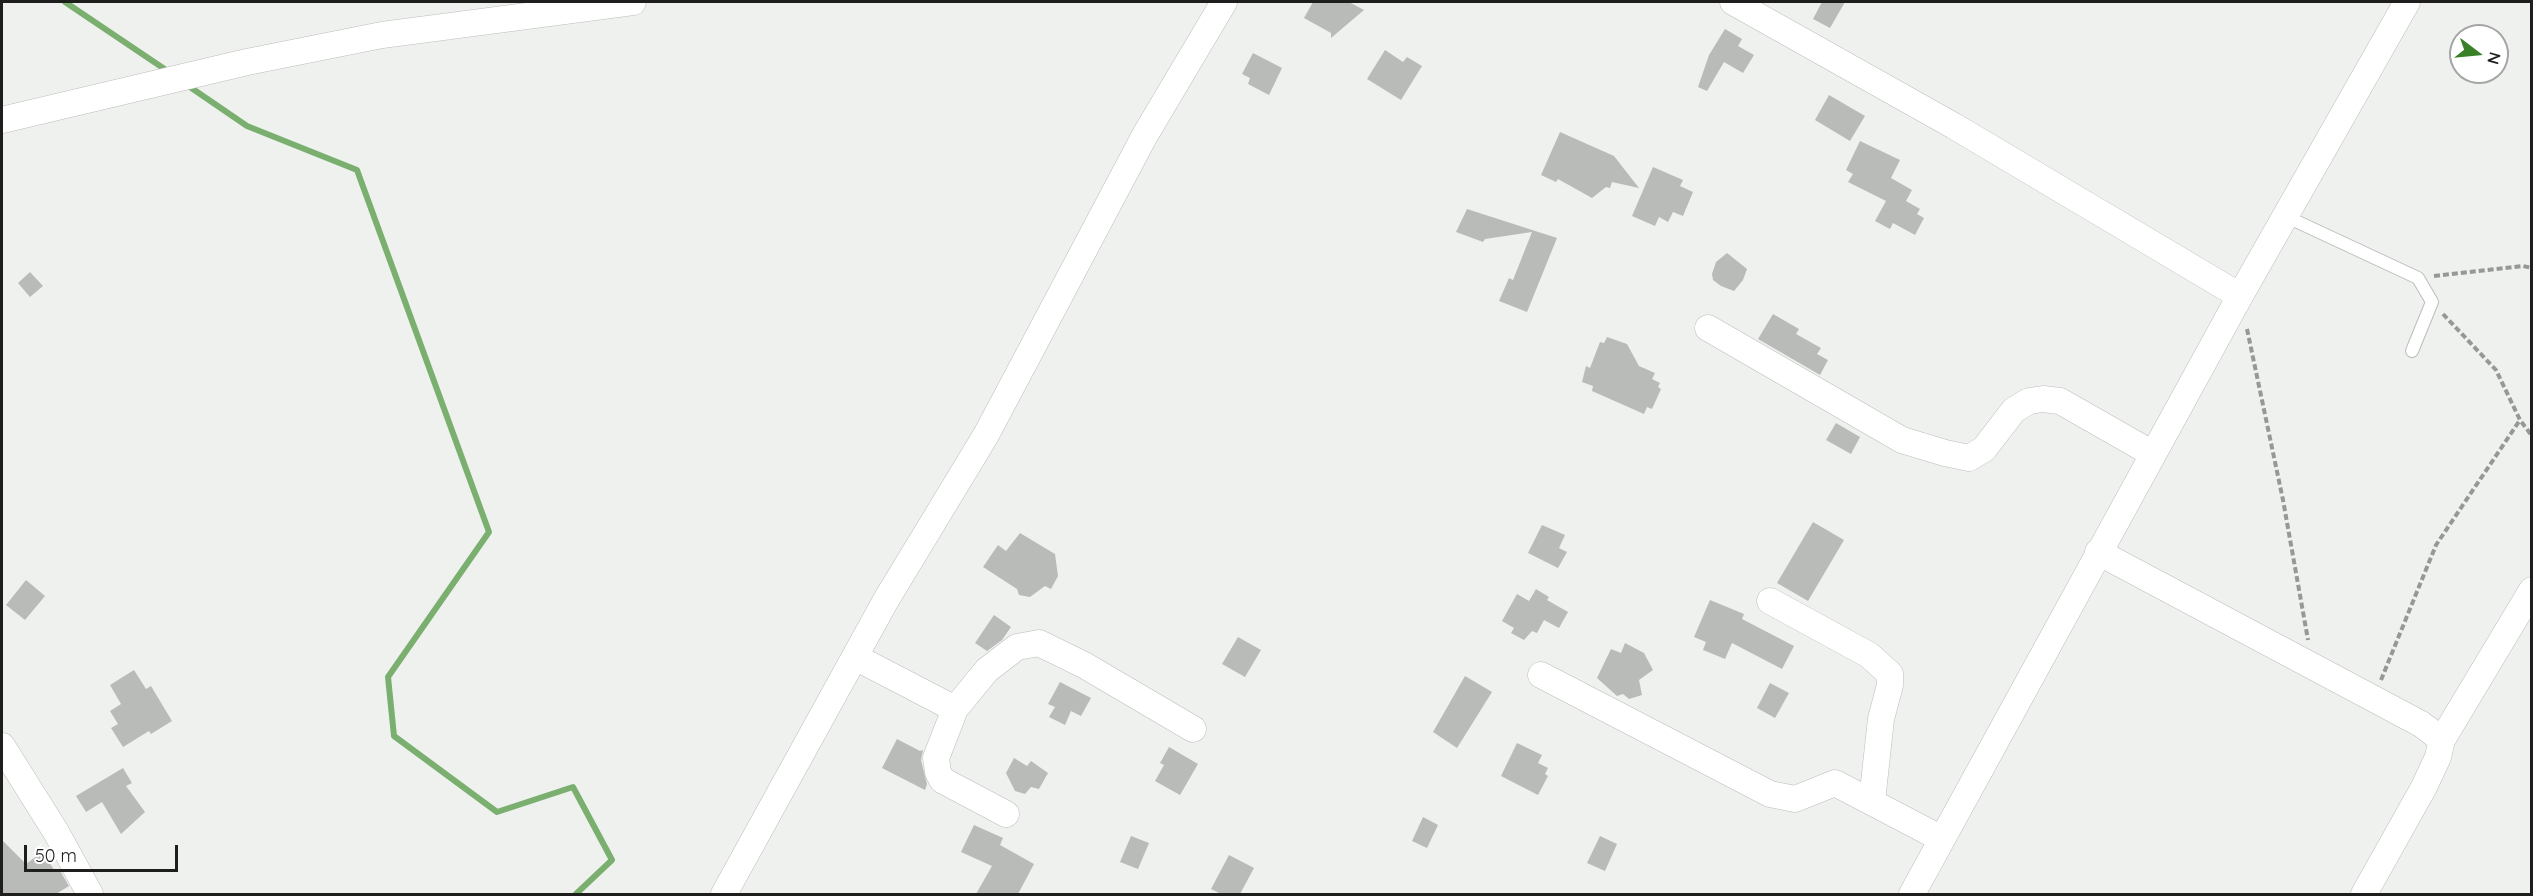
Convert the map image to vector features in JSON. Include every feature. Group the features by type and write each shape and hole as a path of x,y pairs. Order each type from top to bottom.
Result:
{"street":[{"path":"2,120 247,62 382,35 633,2"},
{"path":"724,894 855,657 986,435 1145,135 1224,2"},
{"path":"1733,2 1954,126 2240,296"},
{"path":"1912,894 2240,296 2408,2"},
{"path":"1708,328 1902,440 1945,453 1969,458 1984,449 2014,410 2029,401 2043,399 2060,401 2153,454"},
{"path":"2098,552 2421,724 2442,740"},
{"path":"2364,894 2424,787 2442,740 2532,590"},
{"path":"1770,601 1869,655 1890,674 1890,685 1881,720 1872,801"},
{"path":"1006,814 942,780 936,758 955,709 987,670 1017,647 1039,643 1084,665 1193,729"},
{"path":"855,657 955,709"},
{"path":"1540,675 1770,795 1795,799 1835,783 1942,839"},
{"path":"2,746 56,832 90,894"}],"lane":[{"path":"2285,216 2418,278 2432,302 2412,351"}],"path":[{"path":"2418,278 2523,266 2532,268"},
{"path":"2240,296 2283,500 2313,668"},
{"path":"2432,302 2496,370 2520,420 2532,436"},
{"path":"2373,699 2436,545 2520,420"}],"building":[{"path":"1313,2 1349,2 1364,10 1331,38 1331,33 1304,18"},
{"path":"1822,2 1845,2 1830,28 1813,19"},
{"path":"1725,29 1742,39 1738,46 1754,55 1743,73 1724,62 1707,91 1698,87 1709,55"},
{"path":"1385,50 1403,62 1407,57 1422,66 1401,100 1367,79"},
{"path":"1253,53 1282,68 1269,95 1248,84 1250,78 1242,74"},
{"path":"1829,95 1865,116 1850,141 1815,120"},
{"path":"1560,132 1614,156 1639,188 1612,182 1610,188 1606,187 1592,198 1558,179 1556,182 1541,175"},
{"path":"1860,141 1900,160 1891,178 1912,190 1906,201 1920,209 1917,214 1924,218 1915,235 1893,223 1890,229 1875,221 1886,201 1848,182 1853,174 1846,170"},
{"path":"1653,167 1683,180 1680,186 1693,192 1683,216 1673,212 1668,222 1659,217 1655,226 1632,216"},
{"path":"1467,209 1557,238 1527,312 1499,301 1509,278 1513,280 1532,232 1485,239 1483,242 1456,232"},
{"path":"1727,253 1747,269 1743,280 1734,291 1713,280 1712,274 1716,262"},
{"path":"30,272 43,286 30,297 18,283"},
{"path":"1773,314 1799,329 1796,334 1821,348 1817,354 1828,360 1820,375 1758,339"},
{"path":"1607,337 1627,344 1639,366 1655,373 1652,379 1660,383 1658,387 1661,389 1652,409 1647,407 1644,414 1592,391 1593,386 1582,382 1586,366 1590,368 1600,342 1604,343"},
{"path":"1836,423 1860,437 1851,454 1826,440"},
{"path":"1813,522 1844,540 1808,601 1777,583"},
{"path":"1542,525 1565,535 1559,548 1567,552 1558,568 1528,553"},
{"path":"1020,533 1055,554 1058,576 1051,589 1045,586 1030,597 1019,595 1017,589 983,567 998,545 1006,551"},
{"path":"26,580 45,596 25,620 6,605"},
{"path":"1536,589 1549,597 1547,600 1568,612 1559,628 1544,620 1537,633 1532,631 1524,640 1511,633 1514,628 1502,621 1517,594 1529,601"},
{"path":"1710,600 1744,614 1742,619 1794,646 1782,669 1732,643 1725,659 1703,650 1706,642 1694,637"},
{"path":"994,615 1011,627 1002,640 987,651 975,643"},
{"path":"1238,637 1261,650 1245,677 1222,664"},
{"path":"1625,643 1644,653 1653,670 1639,680 1642,695 1629,699 1623,694 1617,696 1597,678 1611,649 1621,653"},
{"path":"134,670 146,689 151,686 172,721 151,734 149,731 123,747 111,728 118,724 110,711 121,704 110,685"},
{"path":"1465,676 1492,692 1457,748 1433,732"},
{"path":"1060,682 1091,698 1081,716 1071,711 1065,725 1049,717 1055,707 1048,704"},
{"path":"1770,683 1789,693 1775,718 1757,708"},
{"path":"897,739 920,751 923,750 921,760 927,784 925,790 882,768"},
{"path":"1517,743 1542,755 1538,763 1548,768 1545,774 1548,776 1538,795 1501,776"},
{"path":"1169,747 1198,764 1180,795 1155,781 1164,765 1160,763"},
{"path":"1014,758 1027,766 1031,761 1048,773 1039,789 1031,787 1025,794 1015,791 1006,773"},
{"path":"123,768 132,783 126,786 145,812 121,834 102,802 86,812 76,796"},
{"path":"1423,817 1438,825 1427,848 1412,841"},
{"path":"974,825 1003,838 1000,845 1034,864 1018,894 976,894 992,866 961,852"},
{"path":"1131,836 1149,843 1138,869 1120,862"},
{"path":"1600,836 1617,844 1605,871 1587,863"},
{"path":"2,840 26,864 42,852 55,871 59,869 69,886 56,894 2,894"},
{"path":"1229,855 1254,868 1240,894 1221,894 1211,889"}],"waterway":[{"path":"65,2 169,72"},
{"path":"187,85 247,126 357,170 489,532 388,677 394,736 497,812 573,787 612,860 576,894"}]}
